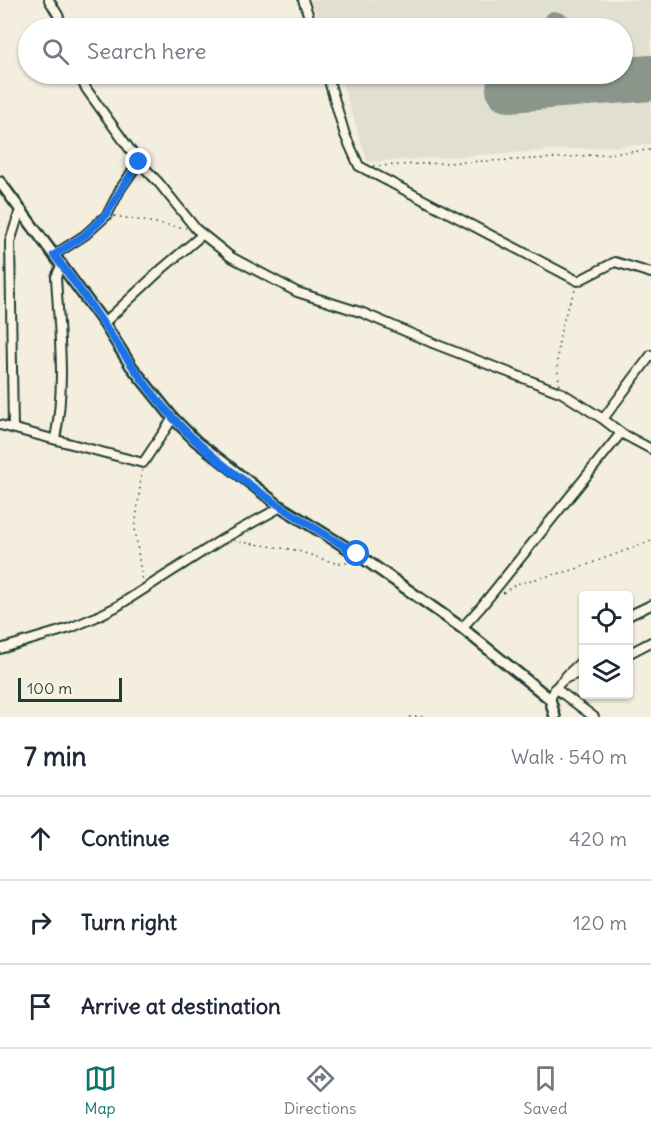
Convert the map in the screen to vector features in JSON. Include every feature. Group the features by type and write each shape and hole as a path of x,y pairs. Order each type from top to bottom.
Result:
{"main road":[{"path":"0,182 62,264 131,366 173,418 196,441 281,507 357,554 462,628 550,699 555,717"}],"street":[{"path":"49,0 59,18"},
{"path":"303,0 309,18"},
{"path":"84,84 139,162 199,232 231,257 297,292 363,313 435,344 562,393 621,433 651,449"},
{"path":"330,84 345,135 359,166 579,281 615,262 651,273"},
{"path":"54,255 85,235 106,215 139,162"},
{"path":"12,428 10,242 20,210"},
{"path":"104,323 199,232"},
{"path":"55,439 60,415 62,378 56,277 62,264"},
{"path":"603,419 651,355"},
{"path":"0,425 143,463 173,418"},
{"path":"462,628 621,433"},
{"path":"0,649 70,628 116,607 221,540 281,507"},
{"path":"633,614 651,605"},
{"path":"633,651 651,642"},
{"path":"550,699 555,688 579,663"},
{"path":"565,677 579,673"},
{"path":"555,688 594,717"}],"path":[{"path":"359,166 524,159 651,150"},
{"path":"106,215 199,232"},
{"path":"562,393 558,378 557,358 569,301 579,281"},
{"path":"143,463 135,529 143,588"},
{"path":"221,540 295,550 334,563 347,563 357,554"},
{"path":"498,596 516,584 573,570 651,541"},
{"path":"409,717 423,717"}],"shaded area":[{"path":"310,0 651,0 651,144 368,162 342,84 633,84 633,18 319,18"}],"runway":[{"path":"633,79 651,78"},
{"path":"509,89 574,84"}],"route":[{"path":"139,162 106,215 85,235 54,255 104,323 131,366 173,418 196,441 281,507 357,554"}]}
